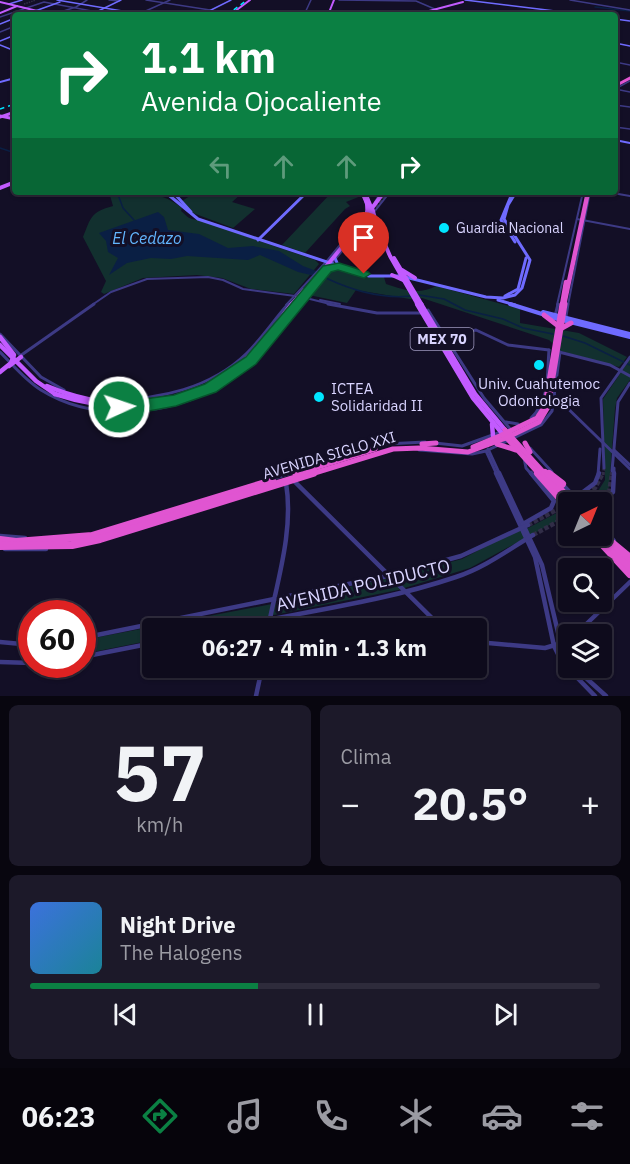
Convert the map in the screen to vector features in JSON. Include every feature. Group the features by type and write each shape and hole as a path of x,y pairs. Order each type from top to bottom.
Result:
{"highway":[{"name":"AVENIDA SIGLO XXI","path":"0,538 16,542 38,539 68,542 379,448 434,446 453,452 475,450 534,425 544,417 546,389 581,219 581,203 585,195"},
{"name":"AVENIDA SIGLO XXI","path":"561,320 560,302 581,219 585,213 586,195"},
{"path":"544,315 561,320"},
{"name":"AVENIDA SIGLO XXI","path":"545,405 554,382 555,351"},
{"name":"MEX 70","path":"506,430 565,492"},
{"name":"MEX 70","path":"513,438 517,450 558,496"},
{"path":"523,442 540,467 562,484"},
{"path":"497,444 517,450"},
{"name":"AVENIDA SIGLO XXI","path":"0,548 99,539 393,448 421,446"},
{"path":"421,446 444,453"},
{"path":"612,543 630,557"},
{"path":"603,546 630,574"},
{"path":"612,546 630,567"}],"main road":[{"path":"8,4 22,0"},
{"path":"32,12 64,0 127,12"},
{"path":"206,12 231,0"},
{"path":"207,12 231,0"},
{"path":"235,12 251,0"},
{"path":"97,12 120,1"},
{"path":"425,12 467,1 559,12"},
{"path":"0,4 43,12"},
{"path":"0,13 24,4"},
{"path":"169,195 195,217 327,264 335,262 339,266"},
{"path":"177,195 196,216 327,264 369,276 402,274 492,298 544,315"},
{"path":"258,239 302,195"},
{"path":"350,241 370,214 365,195"},
{"name":"MEX 70","path":"365,195 374,223 414,296 475,394 506,430"},
{"path":"381,195 372,209 381,237"},
{"path":"492,298 515,295 522,288 530,260 504,219 513,195"},
{"path":"367,201 370,207"},
{"name":"MEX 70","path":"372,215 402,274 410,284 414,296"},
{"path":"366,223 374,223"},
{"path":"250,235 263,234"},
{"path":"263,234 266,240"},
{"path":"0,343 47,386 87,405 123,407 176,401 210,388 251,361 265,347 303,294 341,247"},
{"path":"326,270 339,266"},
{"path":"392,275 402,274 501,297 561,320 630,335"},
{"path":"410,284 410,281 415,278"},
{"path":"17,359 36,381 52,394 100,402 150,401 197,389 240,364 291,304 303,294"},
{"name":"MEX 70","path":"424,311 431,317 466,388 488,416 506,430"},
{"path":"561,320 630,335"},
{"path":"0,335 14,355 11,363 0,372"},
{"path":"0,372 17,359"},
{"path":"54,386 67,397"},
{"path":"90,397 100,402"},
{"path":"488,416 494,426 493,436"}],"street":[{"path":"61,12 87,0"},
{"path":"109,0 120,1"},
{"path":"146,0 210,10"},
{"path":"144,12 170,0"},
{"path":"334,0 416,2 435,9"},
{"path":"357,0 417,1 435,9"},
{"path":"570,0 630,10"},
{"path":"14,12 44,2 57,2 97,12"},
{"path":"326,270 330,256 380,195"},
{"path":"303,294 313,276 350,241 387,195"},
{"path":"370,207 378,206"},
{"path":"370,207 372,215"},
{"path":"581,219 630,229"},
{"path":"17,359 111,292 147,279 208,276 243,289 296,296 303,294 319,278 326,270 327,264"},
{"path":"303,294 324,303 397,316 424,311"},
{"path":"2,353 26,363 54,386 90,397 140,399 190,388 215,377 235,364 296,296"},
{"path":"506,430 503,421 441,336 476,330 508,345 555,351 606,363 621,369 630,376"},
{"path":"0,335 14,348 18,369 37,387 75,405 108,410 142,410 176,404 201,395 227,382 245,369 265,347"},
{"path":"2,353 13,355 14,348"},
{"name":"AVENIDA SIGLO XXI","path":"300,471 386,444 416,441 434,446 462,446 506,430 535,416 545,405 555,351"},
{"path":"585,492 598,480 602,398 630,357"},
{"path":"18,369 20,364 26,363"},
{"name":"AVENIDA SIGLO XXI","path":"289,482 391,452 417,450 464,455 487,450 541,425 552,411 554,382"},
{"path":"612,471 618,402 630,383"},
{"path":"554,395 613,454 630,467"},
{"path":"503,421 518,424"},
{"path":"523,434 523,442"},
{"path":"513,438 523,442 568,492"},
{"path":"600,439 603,468"},
{"path":"487,450 544,570 558,632"},
{"path":"612,494 614,492 613,454"},
{"name":"AVENIDA POLIDUCTO","path":"96,635 274,601 388,576 461,556 523,525 551,508 554,501 526,468 524,458"},
{"path":"289,482 431,618"},
{"path":"271,618 286,536 289,482"},
{"name":"AVENIDA SIGLO XXI","path":"38,539 92,533 209,499"},
{"name":"AVENIDA SIGLO XXI","path":"0,548 81,546 196,510"},
{"path":"530,538 539,569 554,646 562,662 596,696"},
{"name":"AVENIDA POLIDUCTO","path":"283,618 403,591 465,574 530,538"},
{"path":"612,538 630,557"},
{"path":"586,624 630,581 601,546"},
{"path":"0,642 18,644"},
{"path":"487,643 545,648 558,645"},
{"path":"96,654 142,645"},
{"path":"0,662 18,663"},
{"path":"256,696 260,678"},
{"path":"586,678 606,696"}],"green space":[{"path":"110,195 156,195 174,202 190,218 315,260 319,264 294,294 251,289 222,278 197,275 143,278 104,294 101,292 106,281 83,237 92,217 113,206"},
{"path":"191,195 240,195 232,202 255,209 233,228 193,213 182,201"},
{"path":"329,195 361,195 346,202 350,206 305,253 282,245"},
{"path":"338,268 384,277 386,284 405,290 418,291 436,286 520,309 520,323 579,333 627,357 619,367 561,351 549,340 422,298 410,299 356,290 347,303 309,295 329,270"},
{"path":"630,359 630,380 617,398 615,409 609,487 605,492 596,492 605,480 603,399"},
{"path":"558,512 558,520 470,568 398,590 259,618 198,618 277,603 462,559 519,529 528,528"},
{"path":"142,629 142,642 96,651 96,638"}],"water":[{"name":"El Cedazo","path":"158,212 164,217 168,230 199,234 228,248 253,246 279,251 303,266 327,275 328,279 298,272 260,255 248,260 187,256 171,259 151,258 127,263 109,275 118,258 108,252 106,241 99,233"}],"waterway":[{"path":"595,7 630,11"},
{"name":"El Cedazo","path":"0,148 12,152"},
{"name":"El Cedazo","path":"118,195 123,208 134,220"},
{"path":"328,279 369,293 411,296"},
{"path":"419,295 444,299 465,310 503,319 523,328 553,334"},
{"path":"563,336 585,343 630,365"}],"tunnel":[{"path":"24,4 36,0"},
{"path":"365,220 386,195"},
{"path":"353,232 365,217"},
{"path":"342,247 356,231"},
{"path":"603,475 604,468"},
{"path":"611,475 612,471"},
{"path":"589,492 595,488 603,473"},
{"path":"609,492 612,473"},
{"path":"528,525 558,509"},
{"path":"533,535 558,521"}],"railway":[{"path":"231,12 247,0"},
{"path":"0,109 12,105"}],"place":[{"name":"Guardia Nacional","path":"444,228"},
{"name":"Univ. Cuahutemoc Odontologia","path":"539,365"},
{"name":"ICTEA Solidaridad II","path":"319,397"}],"route":[{"path":"119,407 149,406 176,401 210,388 251,361 327,269 339,267 364,274"}]}
